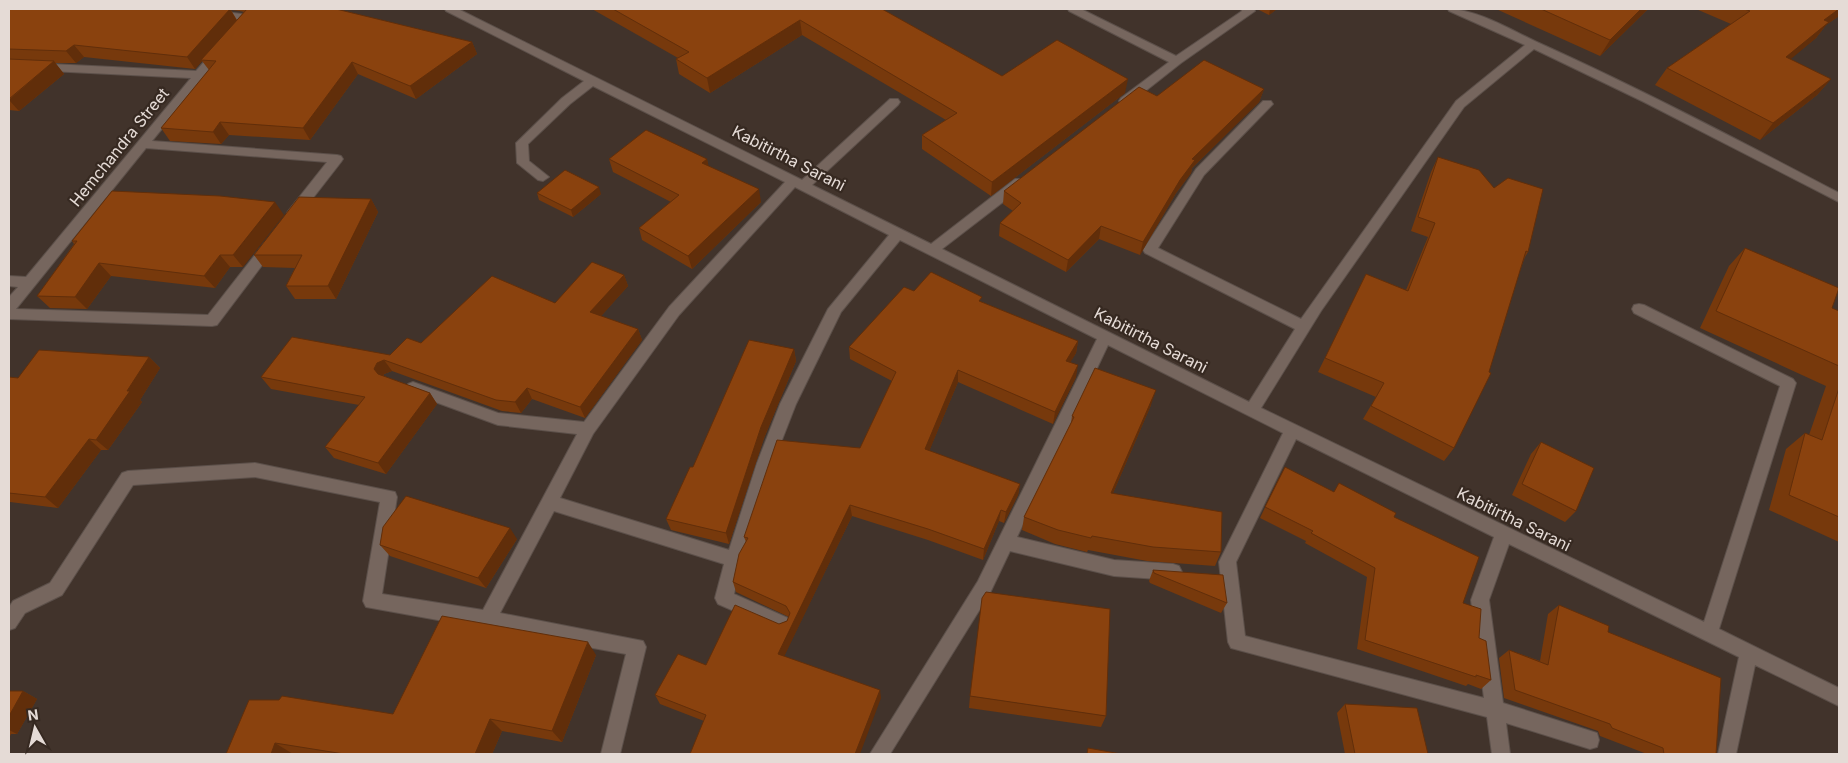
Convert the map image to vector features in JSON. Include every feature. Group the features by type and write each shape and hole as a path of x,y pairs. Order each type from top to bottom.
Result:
{"street":[{"path":"179,9 253,14"},
{"name":"Kabitirtha Sarani","path":"450,9 1292,430 1839,697"},
{"path":"1073,9 1177,61"},
{"path":"1116,108 1177,61 1250,11 1246,9"},
{"path":"1453,9 1533,44 1634,93 1839,198"},
{"name":"Hemchandra Street","path":"9,307 200,75 253,14"},
{"path":"1252,410 1304,327 1460,104 1533,44"},
{"path":"9,65 200,75"},
{"path":"543,177 523,163 522,143 566,101 593,80"},
{"path":"488,619 588,429 674,311 799,183 894,102"},
{"path":"1267,104 1200,172 1150,250 1304,327"},
{"path":"9,314 212,321 337,159 143,144"},
{"path":"932,250 1032,173"},
{"path":"782,624 724,598 734,559 764,464 788,404 835,309 898,233"},
{"path":"9,281 29,282"},
{"path":"1639,309 1788,383 1709,633"},
{"path":"879,754 984,587 1105,337"},
{"path":"400,383 498,419 588,429"},
{"path":"1292,430 1227,562 1236,642 1494,710 1590,740"},
{"path":"9,622 19,607 56,589 128,478 255,470 389,497 372,601 488,619 637,646 611,754"},
{"path":"549,502 734,559"},
{"path":"1501,754 1480,600 1504,533"},
{"path":"1005,542 1114,568 1190,574"},
{"path":"1210,575 1229,577"},
{"path":"1727,754 1749,653"}],"building":[{"path":"10,9 230,9 187,57 74,45 66,51 9,49"},
{"path":"247,9 336,9 472,42 410,86 352,62 303,128 220,122 213,132 161,128 216,61 201,60"},
{"path":"613,9 882,9 1002,76 1057,40 1128,79 992,182 922,135 957,113 800,20 707,78 676,59 689,52"},
{"path":"1541,9 1641,9 1610,40"},
{"path":"1744,9 1839,9 1824,20 1829,22 1786,57 1831,79 1773,123 1667,68 1750,11"},
{"path":"9,59 54,61 9,99"},
{"path":"1204,60 1264,89 1192,159 1195,160 1180,180 1143,242 1101,226 1068,260 1000,223 1021,203 1004,191 1139,87 1157,96"},
{"path":"646,130 707,159 702,163 759,189 688,256 639,228 679,195 609,159"},
{"path":"1438,157 1479,170 1494,188 1508,178 1543,189 1528,252 1526,251 1489,372 1491,373 1454,448 1371,406 1384,383 1325,358 1366,274 1408,291 1435,223 1418,217"},
{"path":"565,170 599,187 571,210 537,193"},
{"path":"112,191 220,196 275,202 233,255 220,255 204,276 99,263 75,297 37,296 77,241 72,241"},
{"path":"299,197 371,199 328,286 286,286 302,255 254,255"},
{"path":"1745,248 1839,288 1832,308 1839,311 1839,366 1716,311"},
{"path":"592,262 624,275 590,312 638,329 580,407 527,388 515,402 496,400 384,360 377,363 374,369 378,374 430,393 378,463 325,447 365,397 261,377 292,337 390,355 407,338 421,343 492,276 555,303"},
{"path":"931,272 982,297 979,301 1078,341 1066,361 1078,365 1055,412 958,370 925,449 1020,484 1006,512 1001,510 984,549 928,529 850,505 778,654 880,690 855,754 690,754 706,715 655,695 678,654 706,665 735,605 779,624 787,621 790,613 786,606 733,582 739,554 748,538 744,537 777,440 860,448 896,372 849,347 904,287 914,291"},
{"path":"749,340 794,349 761,427 726,533 666,519 690,467 693,467"},
{"path":"39,350 149,357 127,391 130,391 96,440 89,439 45,497 9,493 9,377 18,378"},
{"path":"1095,368 1156,390 1111,493 1222,512 1221,552 1153,547 1092,536 1091,538 1058,530 1024,517 1074,417 1072,416"},
{"path":"1839,388 1839,517 1789,495 1805,433 1822,440"},
{"path":"1541,442 1594,468 1576,511 1522,484"},
{"path":"1285,467 1334,492 1339,483 1396,513 1394,517 1479,557 1463,603 1481,609 1479,638 1486,641 1491,680 1476,675 1476,677 1365,640 1375,568 1311,533 1313,531 1265,507"},
{"path":"406,496 510,528 478,578 380,545 383,527"},
{"path":"1153,570 1223,575 1227,603 1154,573"},
{"path":"986,592 1110,609 1106,716 970,696 982,598"},
{"path":"1559,605 1609,626 1608,632 1721,678 1716,754 1664,754 1663,748 1612,728 1610,724 1515,690 1509,650 1548,665"},
{"path":"442,616 588,642 552,731 490,719 475,754 344,754 275,743 271,754 226,754 249,700 279,700 282,696 393,714"},
{"path":"9,691 23,691 9,716"},
{"path":"1345,704 1417,708 1428,754 1355,754"},
{"path":"1088,748 1121,754 1087,754"}]}
